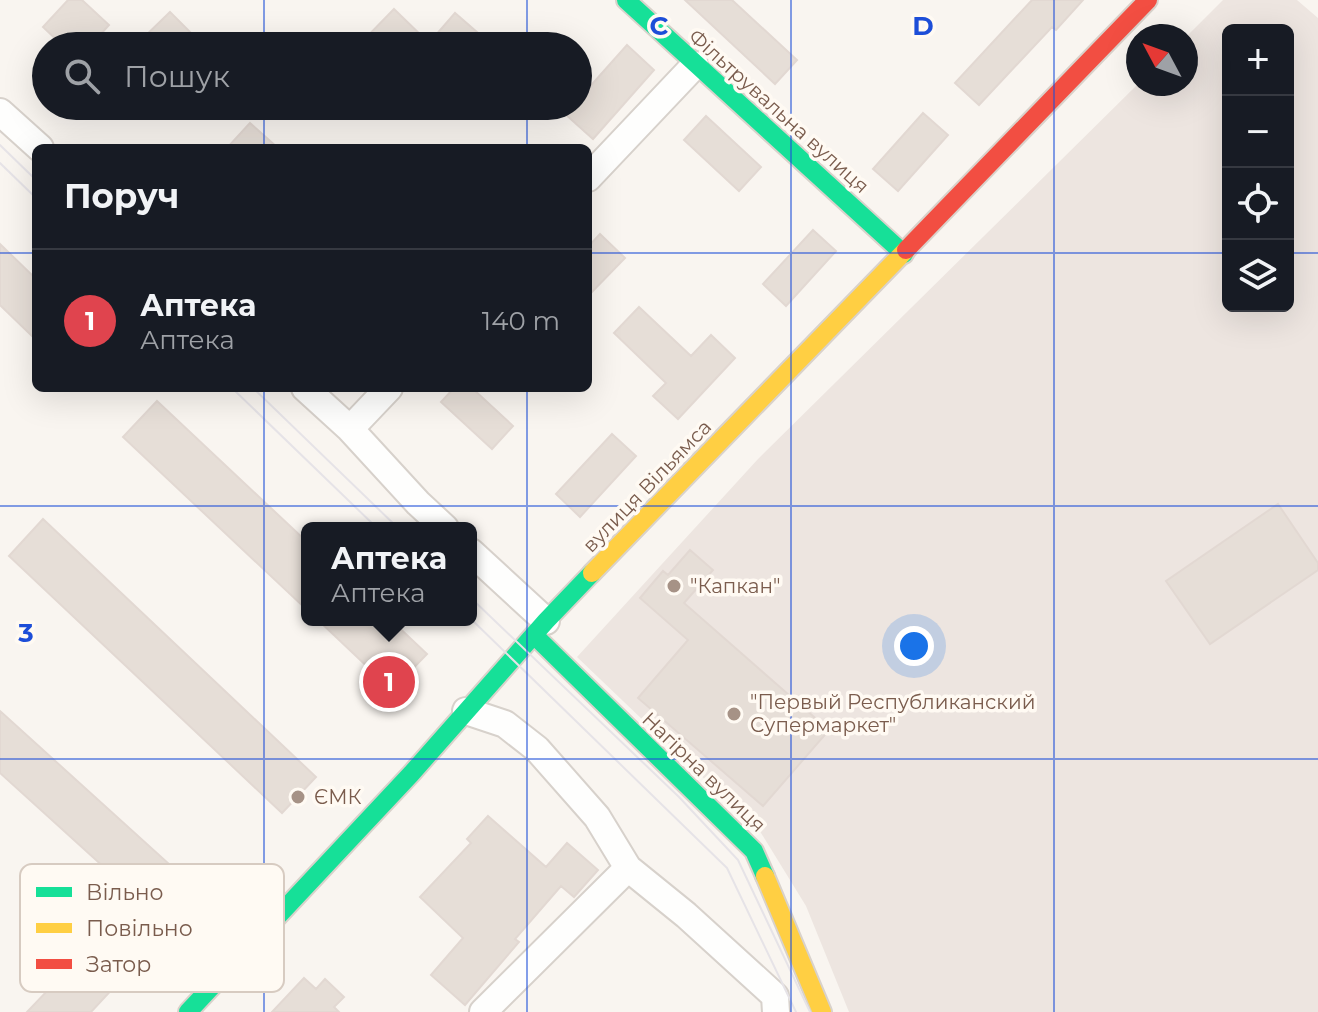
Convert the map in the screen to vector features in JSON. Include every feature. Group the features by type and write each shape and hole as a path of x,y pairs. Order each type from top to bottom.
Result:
{"street":[{"name":"Фільтрувальна вулиця","path":"626,0 904,254"},
{"name":"вулиця Вільямса","path":"284,910 411,774 540,628 1148,0"},
{"path":"592,174 695,65"},
{"path":"0,112 36,144"},
{"path":"309,392 350,429 439,522"},
{"path":"350,429 385,392"},
{"path":"477,559 540,628"},
{"name":"Нагірна вулиця","path":"540,628 754,851 822,1012"},
{"path":"466,711 505,724 537,749 597,817 628,868 686,915 775,996 776,1012"},
{"path":"483,1012 628,868"},
{"name":"вулиця Вільямса","path":"188,1012 207,992"}],"shaded area":[{"path":"1223,0 1297,0 1318,18 1318,1012 849,1012 806,906 761,833 577,657 758,459 1126,96 1198,96 1198,25"}],"building":[{"path":"68,0 82,0 109,25 103,32 48,32 43,27"},
{"path":"685,0 732,0 797,60 775,84"},
{"path":"1032,0 1083,0 1056,30 1052,27 979,105 955,83"},
{"path":"394,9 418,32 372,32"},
{"path":"170,12 190,32 149,32"},
{"path":"455,13 477,32 439,32"},
{"path":"627,45 654,70 593,139 572,120 592,120 592,84"},
{"path":"923,113 948,135 898,191 873,169"},
{"path":"706,116 761,167 739,191 684,140"},
{"path":"250,123 274,144 231,144"},
{"path":"813,230 836,251 786,306 763,284"},
{"path":"600,234 625,258 592,292 592,243"},
{"path":"0,244 32,275 32,336 0,305"},
{"path":"639,307 691,356 711,335 735,358 678,419 653,396 666,383 614,333"},
{"path":"450,392 476,392 513,426 492,449 441,402"},
{"path":"157,401 301,536 301,604 123,437"},
{"path":"612,434 636,456 580,517 556,494"},
{"path":"1278,504 1318,563 1318,570 1210,644 1166,581"},
{"path":"43,519 316,777 282,813 9,556"},
{"name":"\"Первый Республиканский Супермаркет\"","path":"690,550 713,570 684,603 829,730 763,806 638,698 688,640 640,598 663,571 668,575"},
{"path":"324,626 397,626 427,654 392,690"},
{"path":"0,711 169,864 100,864 0,773"},
{"path":"488,816 546,867 567,843 598,870 574,897 561,886 515,939 519,942 465,1005 431,975 463,938 420,897 471,843 467,839"},
{"path":"304,978 316,989 325,979 344,997 334,1007 339,1012 272,1012"},
{"path":"46,992 110,992 91,1012 27,1012"}],"tram line":[{"path":"0,145 32,176"},
{"path":"0,163 32,194"},
{"path":"236,392 371,522"},
{"path":"257,392 392,522"},
{"path":"477,604 679,797 738,860 810,1012"},
{"path":"477,625 727,868 796,1012"}],"traffic: fast":[{"path":"626,0 904,254"},
{"path":"284,910 592,573"},
{"path":"534,635 754,851 765,876"},
{"path":"188,1012 207,992"}],"traffic: slow":[{"path":"592,573 906,250"},
{"path":"765,876 822,1012"}],"traffic: jam":[{"path":"906,250 1148,0"}],"place":[{"name":"\"Капкан\"","path":"674,586"},
{"name":"Аптека","path":"389,682"},
{"name":"\"Первый Республиканский Супермаркет\"","path":"734,714"},
{"name":"ЄМК","path":"298,797"}]}
